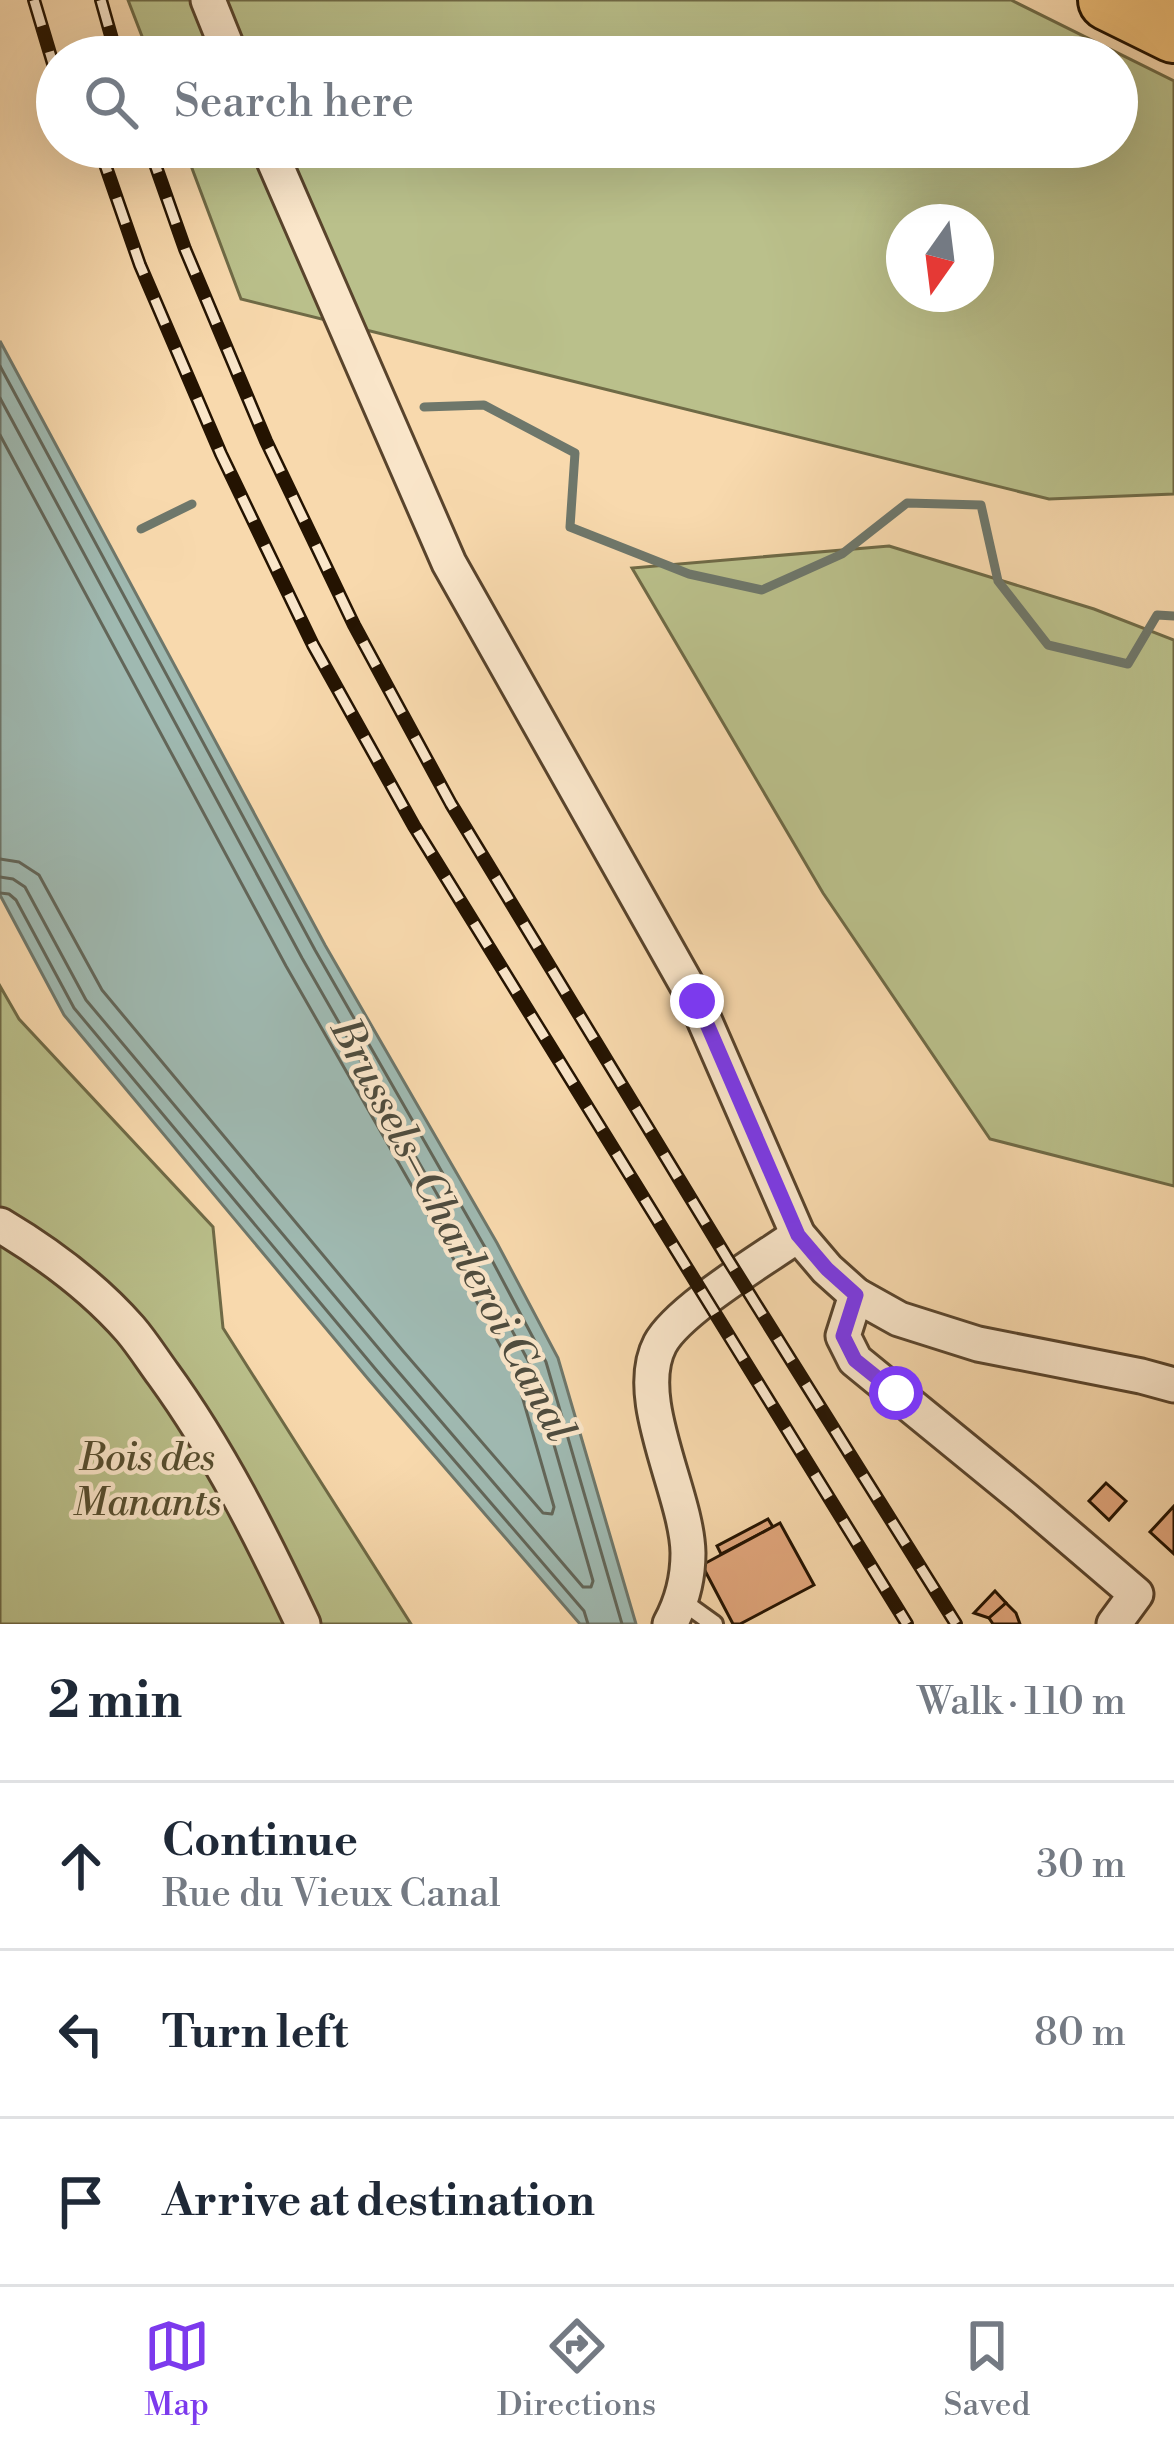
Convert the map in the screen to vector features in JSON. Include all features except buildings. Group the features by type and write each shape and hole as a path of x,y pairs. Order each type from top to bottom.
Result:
{"highway":[{"path":"1109,0 1174,32"}],"street":[{"path":"208,0 223,36"},
{"path":"277,168 449,563 697,1001 798,1235 856,1295 899,1319 978,1344 1174,1385"},
{"path":"0,1225 70,1273 129,1328 217,1454 303,1624"},
{"path":"676,1613 688,1551 652,1391 659,1345 680,1318 798,1235"},
{"path":"856,1295 843,1336 855,1360 1136,1594 1114,1624"}],"lane":[{"path":"676,1613 714,1624"}],"green space":[{"path":"128,0 1011,0 1083,36 142,36"},
{"path":"1138,63 1174,81 1174,494 1049,499 241,299 192,168 1138,168"},
{"path":"889,546 1094,609 1174,640 1174,1186 990,1139 823,893 632,568"},
{"name":"Bois des Manants","path":"0,986 19,1019 213,1227 223,1328 411,1624 0,1624"}],"water":[{"name":"Brussels–Charleroi Canal","path":"0,341 325,945 558,1358 636,1624 580,1624 64,1015 0,895"}],"waterway":[{"path":"424,407 484,405 575,453 570,527 689,574 762,590 842,554 907,503 981,505 998,581 1048,645 1128,664 1157,615 1174,616"},
{"path":"141,529 192,504"}],"railway":[{"path":"34,0 45,36"},
{"path":"101,0 111,36"},
{"path":"106,168 140,265 221,454 313,645 414,826 907,1624"},
{"path":"156,168 185,249 266,441 354,625 451,804 956,1624"}],"route":[{"path":"697,1001 798,1235 856,1295 843,1336 855,1360 896,1393"}]}
